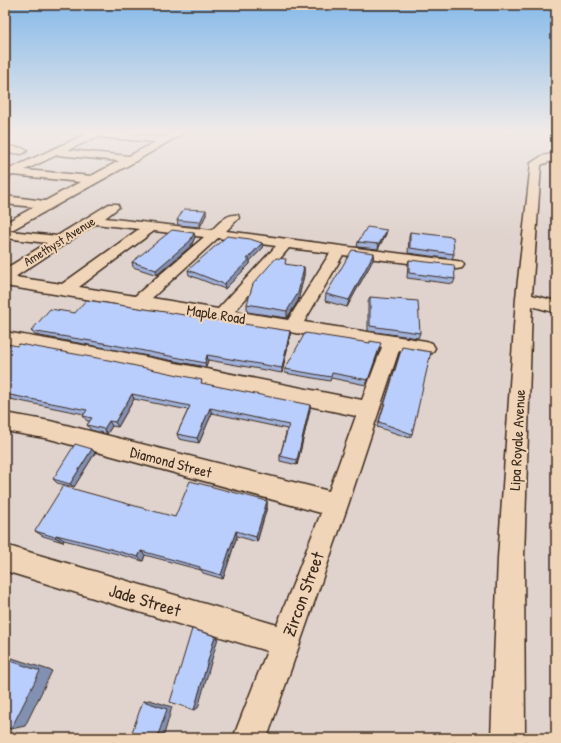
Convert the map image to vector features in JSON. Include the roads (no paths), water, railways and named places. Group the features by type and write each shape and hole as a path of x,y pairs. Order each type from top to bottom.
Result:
{"street":[{"path":"9,173 23,167"},
{"path":"5,228 117,167"},
{"name":"Lipa Royale Avenue","path":"508,738 511,558 524,298 536,167"},
{"path":"9,173 93,180"},
{"path":"5,200 48,205"},
{"name":"Amethyst Avenue","path":"5,276 113,207"},
{"path":"139,301 233,218"},
{"path":"92,220 216,234 457,265"},
{"path":"66,289 150,227"},
{"path":"5,234 61,241"},
{"path":"222,315 286,243"},
{"path":"293,326 339,250"},
{"name":"Maple Road","path":"5,281 12,280 426,348"},
{"path":"524,298 556,307"},
{"path":"5,338 111,357 369,410"},
{"name":"Zircon Street","path":"250,738 356,450 392,343"},
{"name":"Diamond Street","path":"9,427 50,430 336,505"},
{"name":"Jade Street","path":"5,558 286,642"}]}
